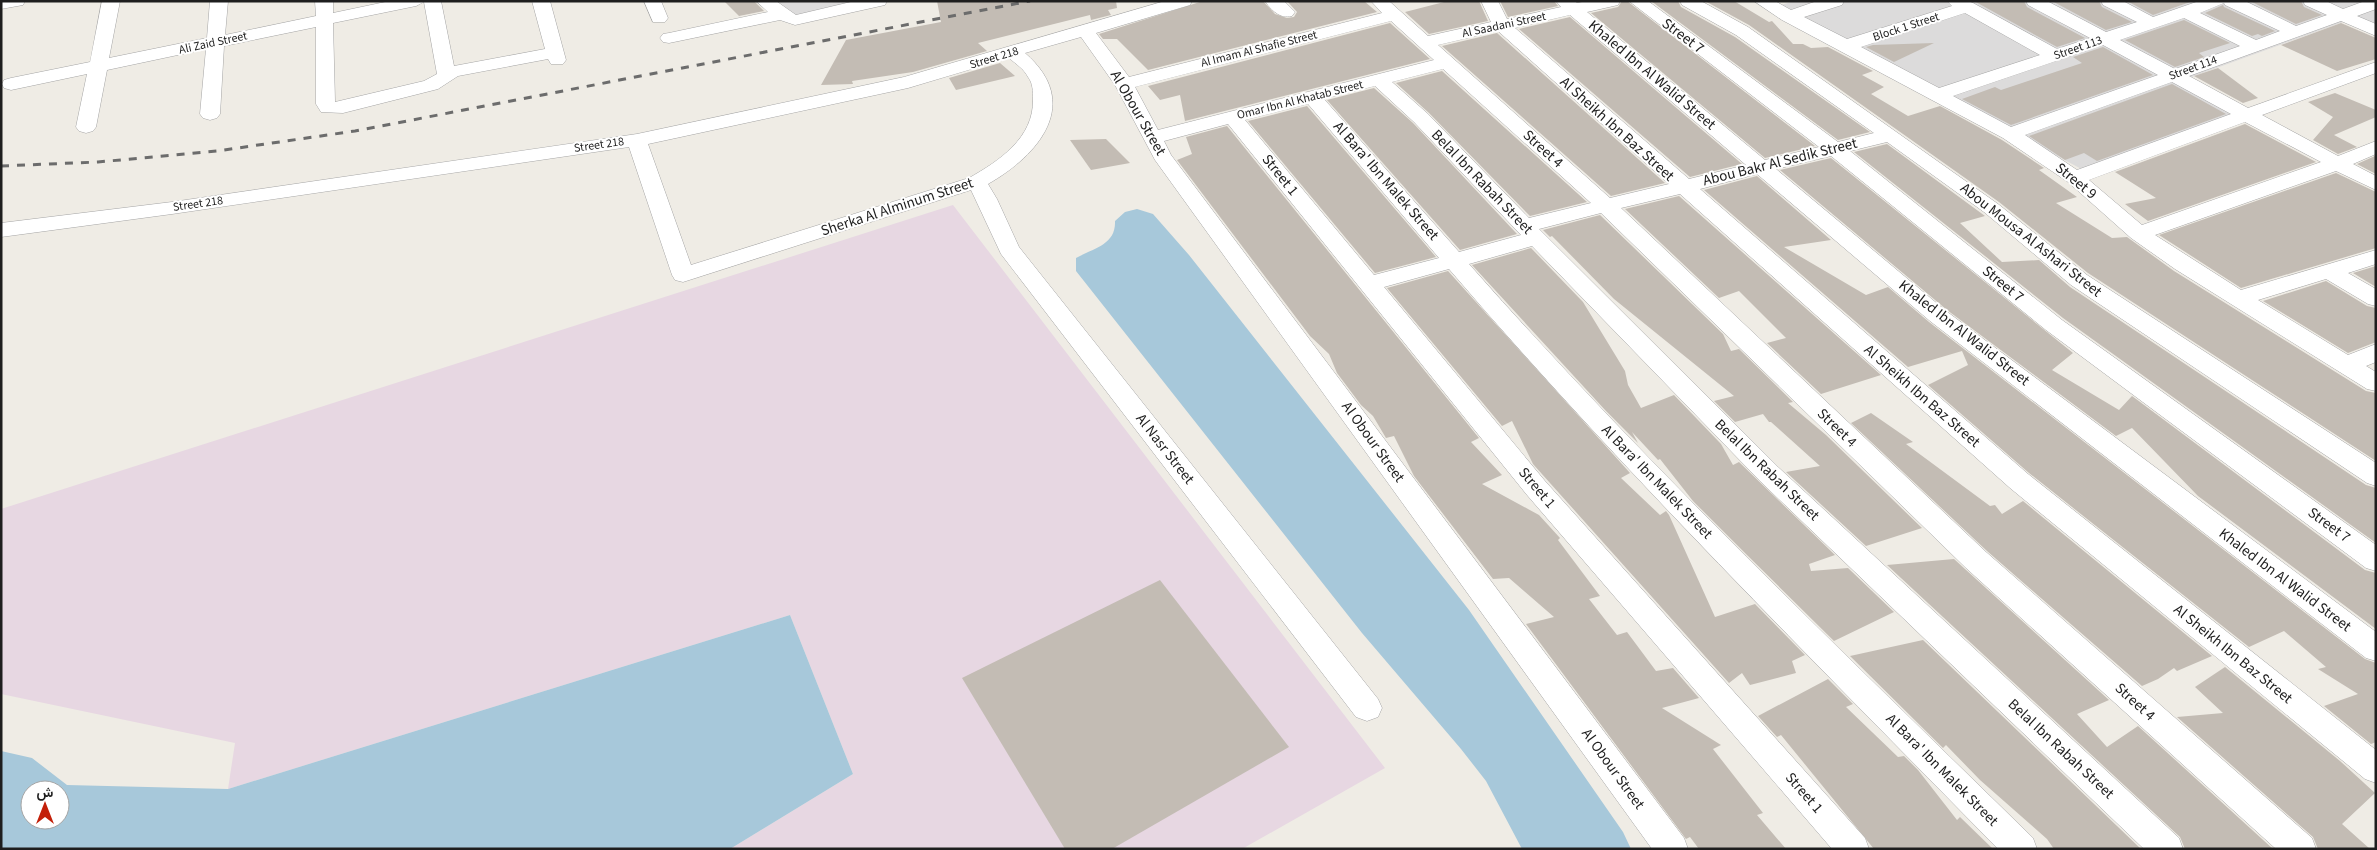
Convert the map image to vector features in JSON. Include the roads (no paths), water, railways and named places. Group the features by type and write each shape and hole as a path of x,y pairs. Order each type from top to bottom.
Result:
{"street":[{"path":"1,4 17,1"},
{"path":"86,127 111,1"},
{"path":"210,114 219,1"},
{"path":"324,1 326,104 328,108 343,107 438,83 446,75 556,56 541,1"},
{"name":"Ali Zaid Street","path":"11,84 416,1"},
{"path":"432,1 446,75"},
{"path":"652,1 659,18"},
{"path":"764,1 792,20 804,19 878,1"},
{"name":"Street 218","path":"1,230 172,208 637,140 866,92 956,69 1084,29 1184,1"},
{"name":"Al Sheikh Ibn Baz Street","path":"1489,1 1501,26 2019,481 2376,769"},
{"name":"Al Saadani Street","path":"1425,42 1501,26 1570,5 1612,1"},
{"name":"Street 7","path":"1637,1 1835,149 2054,325 2376,560"},
{"name":"Abou Mousa Al Ashari Street","path":"1688,1 1761,44 1890,135 1991,208 2079,280 2376,476"},
{"name":"Street 9","path":"1762,1 2010,134 2075,178 2139,233 2183,264 2376,383"},
{"path":"1788,16 1836,1"},
{"path":"2034,1 2376,184"},
{"path":"2109,1 2152,23"},
{"name":"Street 113","path":"1938,95 2218,1"},
{"path":"2232,1 2295,32"},
{"path":"2311,1 2376,31"},
{"name":"Street 114","path":"2010,134 2376,3"},
{"path":"1961,4 2056,56"},
{"name":"Block 1 Street","path":"1845,46 1961,4"},
{"name":"Khaled Ibn Al Walid Street","path":"1570,5 1938,316 2376,649"},
{"name":"Street 4","path":"1387,8 1605,205 1976,560 2300,849"},
{"name":"Al Imam Al Shafie Street","path":"1124,84 1387,8"},
{"path":"2185,12 2255,46"},
{"path":"669,38 782,14"},
{"name":"Al Obour Street","path":"1084,29 1124,84 1162,156 1672,849"},
{"name":"Sherka Al Alminum Street","path":"637,140 683,275 976,182 1002,167 1023,150 1039,125 1043,95 1040,81 1031,68 1012,52"},
{"name":"Omar Ibn Al Khatab Street","path":"1152,138 1447,62"},
{"path":"2075,178 2376,66"},
{"name":"Belal Ibn Rabah Street","path":"1379,80 1421,118 1530,232 1769,474 2166,849"},
{"name":"Al Bara' Ibn Malek Street","path":"1312,97 1534,353 1713,540 2021,849"},
{"name":"Street 1","path":"1233,118 1536,488 1854,849"},
{"name":"Abou Bakr Al Sedik Street","path":"1370,284 1455,260 1605,205 1890,135"},
{"path":"2139,233 2338,163 2376,147"},
{"name":"Al Nasr Street","path":"976,182 988,198 998,227 1009,249 1367,708"},
{"path":"2238,298 2376,257"},
{"path":"2328,271 2376,299"},
{"path":"2347,365 2376,352"}],"water":[{"path":"1137,209 1153,214 1189,255 1469,610 1623,832 1631,849 1522,849 1486,781 1362,633 1076,271 1076,258 1108,241 1112,236 1115,221 1125,212"},
{"path":"790,615 853,774 730,849 1,849 1,751 32,758 61,780 20,780 20,830 70,830 70,785 228,789"}],"railway":[{"path":"1,166 98,162 217,151 355,131 1030,1"}]}
